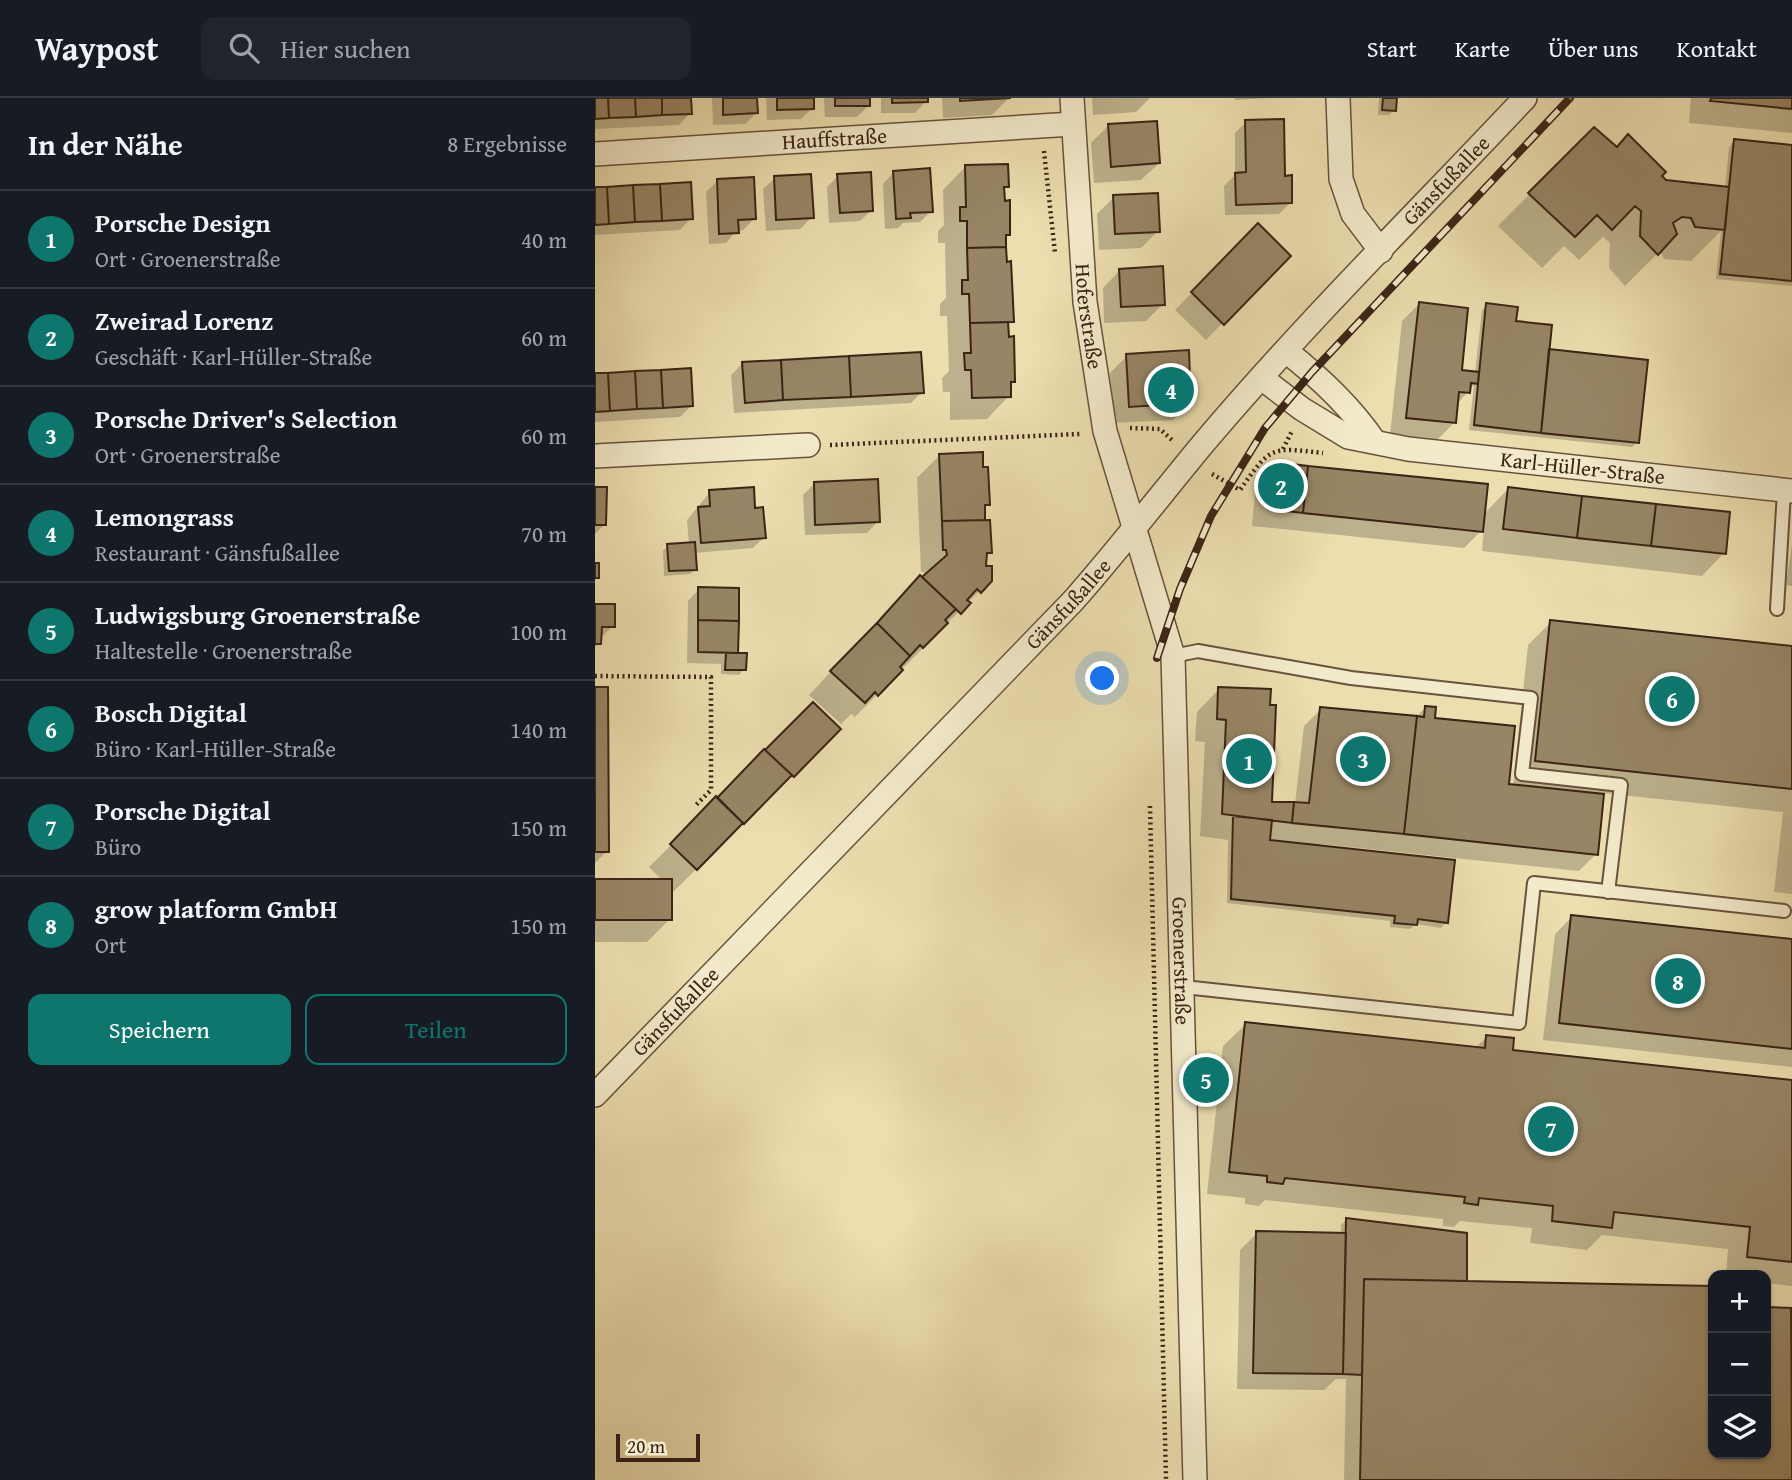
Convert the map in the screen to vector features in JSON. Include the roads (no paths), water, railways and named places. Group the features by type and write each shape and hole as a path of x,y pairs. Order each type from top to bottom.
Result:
{"street":[{"name":"Hoferstraße","path":"1072,98 1085,302 1105,432 1135,530"},
{"path":"1338,98 1341,179 1353,214 1381,251"},
{"name":"Gänsfußallee","path":"595,1095 1073,601 1286,351 1525,98"},
{"name":"Hauffstraße","path":"595,154 1073,124"},
{"path":"1286,351 1324,384 1364,425 1374,442"},
{"name":"Karl-Hüller-Straße","path":"1263,379 1302,409 1348,437 1408,449 1788,491"},
{"path":"595,456 808,444"},
{"name":"Groenerstraße","path":"1135,530 1174,656 1195,1480"}],"lane":[{"path":"1777,609 1788,491"},
{"path":"1174,656 1198,651 1351,677 1531,698 1522,774 1621,785 1608,892"},
{"path":"1184,987 1519,1023 1534,883 1784,911"}],"railway":[{"path":"1157,658 1180,589 1211,516 1265,428 1312,372 1570,98"}],"place":[{"name":"Lemongrass","path":"1171,390"},
{"name":"Zweirad Lorenz","path":"1281,486"},
{"name":"Bosch Digital","path":"1672,699"},
{"name":"Porsche Driver's Selection","path":"1363,759"},
{"name":"Porsche Design","path":"1249,761"},
{"name":"grow platform GmbH","path":"1678,981"},
{"name":"Ludwigsburg Groenerstraße","path":"1206,1080"},
{"name":"Porsche Digital","path":"1551,1129"}]}
